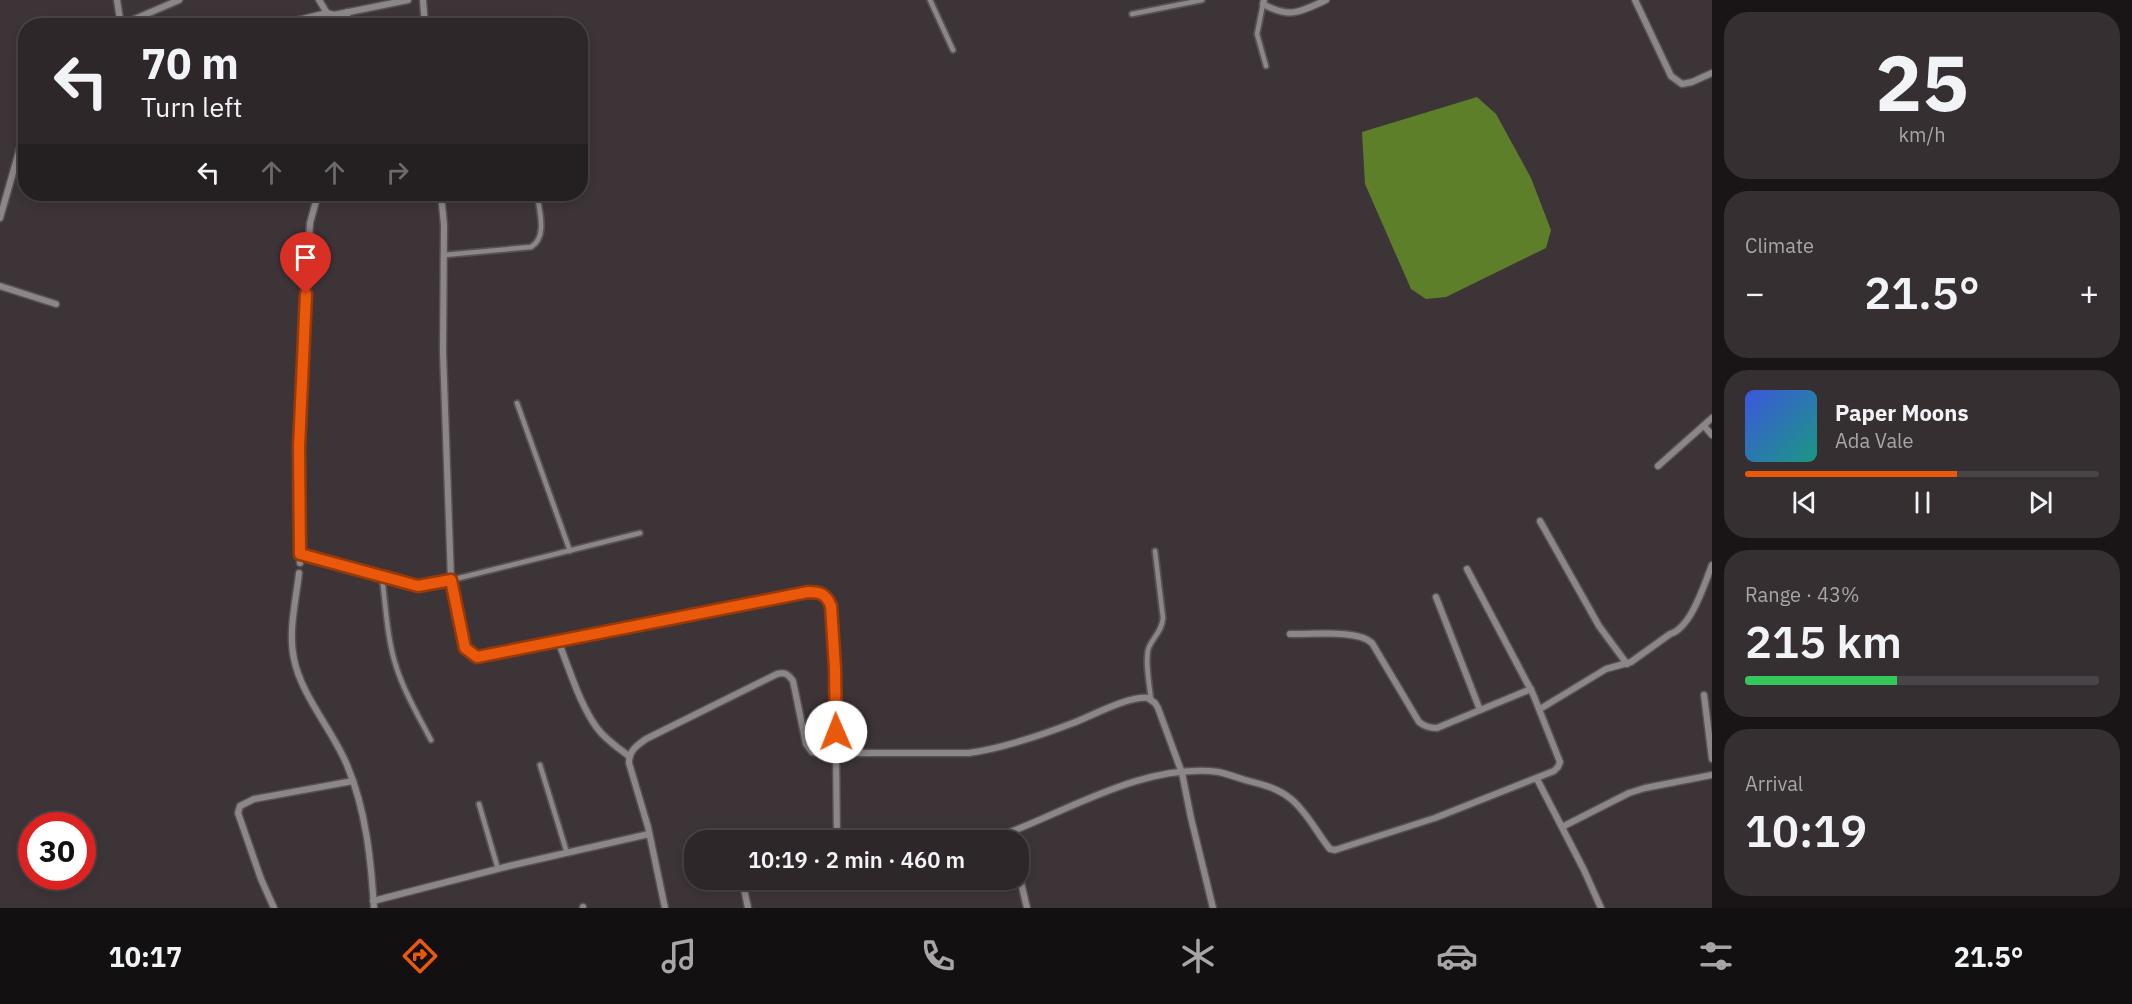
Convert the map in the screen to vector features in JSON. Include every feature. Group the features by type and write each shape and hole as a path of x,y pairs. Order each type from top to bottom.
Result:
{"street":[{"path":"117,0 120,18"},
{"path":"137,18 179,0"},
{"path":"319,0 327,13"},
{"path":"307,18 327,13 334,15 408,0"},
{"path":"423,0 424,18"},
{"path":"1263,2 1276,11 1285,13 1296,12 1326,0"},
{"path":"1635,0 1671,76 1682,84 1712,73"},
{"path":"347,12 347,18"},
{"path":"0,218 18,155"},
{"path":"300,563 299,447 310,223 316,201"},
{"path":"442,201 444,225 443,351 451,580 465,648 477,657 487,656 808,592 824,594 831,606 835,668 837,753 835,830"},
{"path":"0,285 56,304"},
{"path":"1658,466 1712,418"},
{"path":"1704,426 1712,435"},
{"path":"1540,521 1599,626 1627,664"},
{"path":"300,554 418,586 451,580"},
{"path":"1540,709 1605,669 1627,664 1680,628 1694,609 1712,565"},
{"path":"1024,830 1079,803 1133,783 1168,774 1220,772 1262,784 1284,794 1298,806 1330,849 1335,850 1419,824 1554,771 1560,762 1540,709 1467,569"},
{"path":"299,573 292,635 294,660 302,682 347,764 353,781 365,824 374,904 498,869 650,834"},
{"path":"1436,597 1480,710"},
{"path":"1290,634 1347,635 1367,639 1372,643 1424,726 1437,728 1531,689"},
{"path":"558,642 589,715 612,744 629,756"},
{"path":"665,908 650,834 629,763 629,756 633,749 646,740 783,673 789,675 792,681 808,749 819,753 969,753 986,750 1070,724 1130,700 1144,697 1151,700 1158,708 1182,773 1213,908"},
{"path":"1704,695 1712,759"},
{"path":"1562,827 1629,793 1712,775"},
{"path":"1537,779 1601,908"},
{"path":"274,908 261,879 238,813 240,806 254,799 353,781"},
{"path":"744,890 748,908"},
{"path":"1023,890 1027,908"}],"lane":[{"path":"930,0 953,50"},
{"path":"1132,14 1202,0"},
{"path":"1263,2 1257,34 1266,66"},
{"path":"444,255 531,247 537,243 541,233 538,201"},
{"path":"518,404 570,551"},
{"path":"451,580 640,533"},
{"path":"1151,700 1147,655 1149,647 1162,627 1164,618 1155,551"},
{"path":"382,578 390,645 397,669 403,686 431,740"},
{"path":"540,765 567,853"},
{"path":"479,804 498,869"}],"shaded area":[{"path":"1477,97 1496,114 1531,178 1551,230 1546,248 1446,297 1426,299 1411,289 1365,184 1362,132"}],"route":[{"path":"306,294 299,447 300,554 418,586 451,580 465,648 477,657 808,592 818,592 828,598 831,606 836,732"}]}
